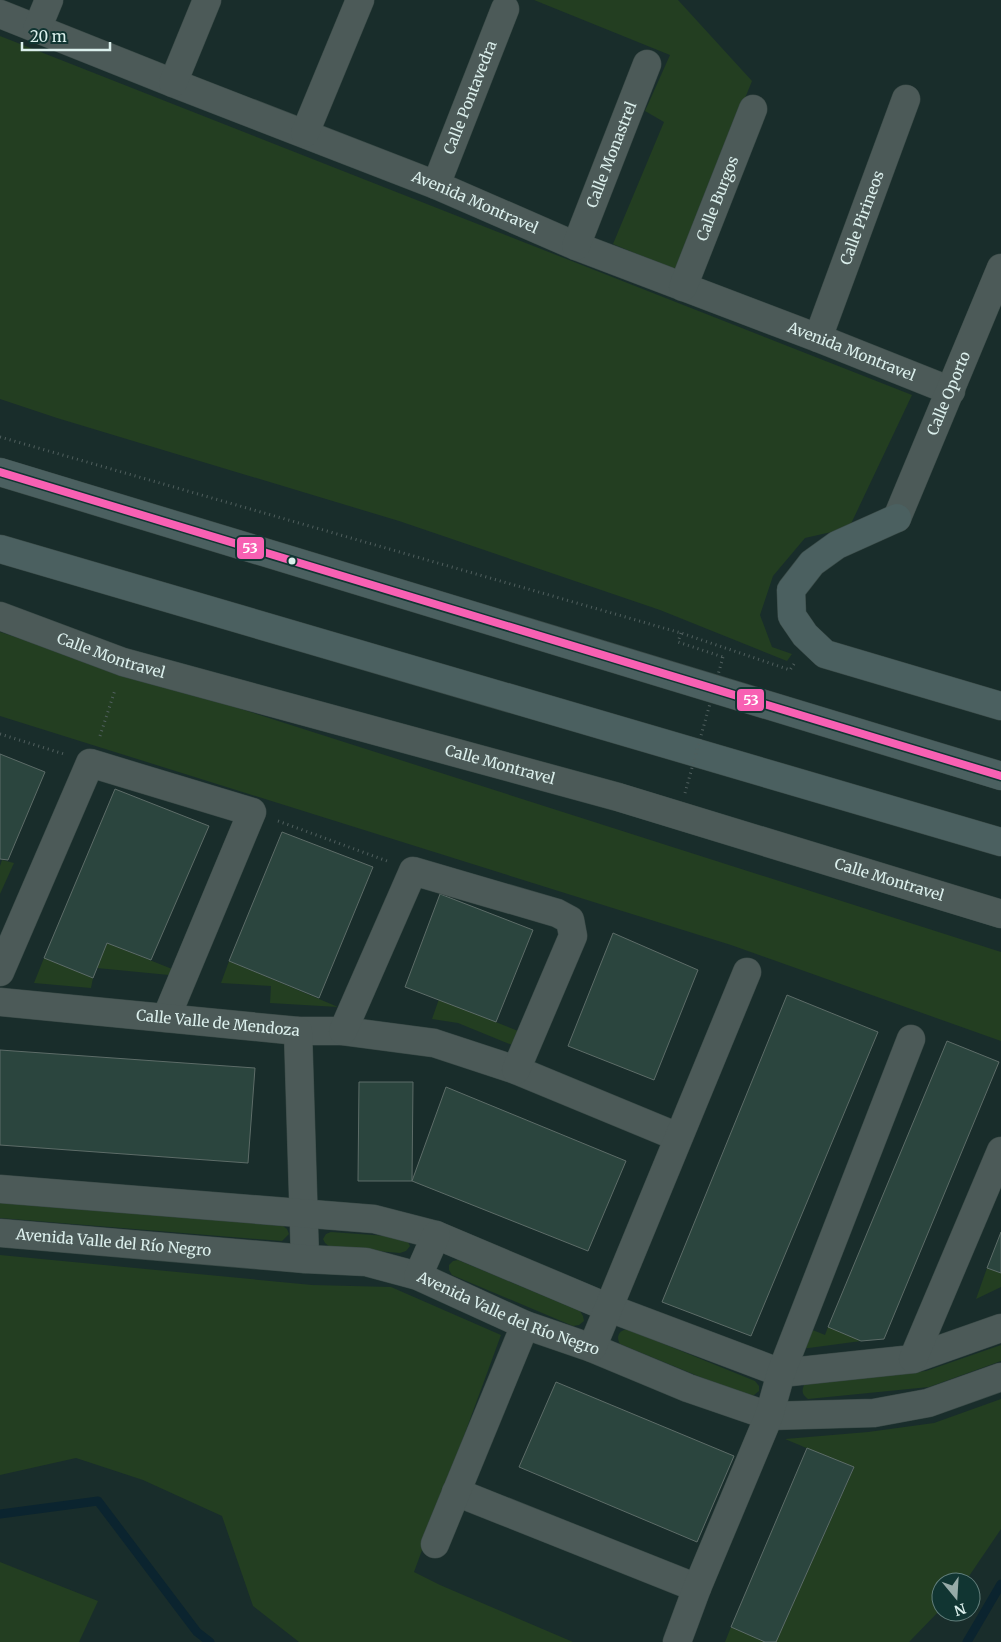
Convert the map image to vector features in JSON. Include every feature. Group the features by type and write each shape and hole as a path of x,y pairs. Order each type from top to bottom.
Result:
{"highway":[{"path":"0,472 1001,776"},
{"path":"897,518 836,544 812,563 791,590 792,616 805,635 825,654 1001,706"},
{"path":"0,549 1001,842"}],"street":[{"path":"37,29 48,0"},
{"path":"173,83 207,0"},
{"path":"304,133 360,0"},
{"name":"Calle Pontavedra","path":"436,185 505,10"},
{"name":"Avenida Montravel","path":"0,14 436,185 576,246 951,391"},
{"name":"Calle Monastrel","path":"576,246 647,64"},
{"name":"Calle Pirineos","path":"818,338 906,98"},
{"name":"Calle Burgos","path":"683,287 753,109"},
{"name":"Calle Oporto","path":"897,518 1001,268"},
{"name":"Calle Montravel","path":"0,616 124,662 618,797 1001,914"},
{"path":"0,972 90,763 252,812 166,1018"},
{"path":"343,1031 413,871 557,913 570,920 573,936 516,1070"},
{"path":"592,1348 747,972"},
{"name":"Calle Valle de Mendoza","path":"0,1002 298,1030 305,1259"},
{"path":"298,1030 343,1031 434,1043 516,1070 678,1137"},
{"path":"677,1642 697,1588 769,1416 781,1373 911,1039"},
{"path":"913,1359 1001,1151"},
{"path":"0,1189 374,1219 436,1235 609,1308 781,1373 913,1359 1001,1328"},
{"name":"Avenida Valle del Río Negro","path":"0,1233 305,1259 366,1262 418,1276 525,1325 592,1348 688,1388 769,1416 874,1413 928,1404 1001,1377"},
{"path":"418,1276 436,1235"},
{"path":"435,1544 525,1325"},
{"path":"456,1492 697,1588"}],"path":[{"path":"0,437 681,633 790,670"},
{"path":"681,633 678,642 722,657 685,793"},
{"path":"102,728 124,662"},
{"path":"0,734 90,763"},
{"path":"252,812 413,871"}],"green space":[{"path":"534,0 678,0 752,81 675,270 613,244 664,122 645,111 670,55"},
{"path":"0,36 912,395 849,528 805,538 773,576 760,615 772,647 792,654 787,661 660,610 399,521 57,418 0,399"},
{"path":"0,632 1001,952 1001,1041 731,945 0,716"},
{"path":"2,860 14,863 0,894 0,866"},
{"path":"107,943 172,969 169,975 97,968"},
{"path":"44,958 93,978 91,988 34,983"},
{"path":"229,961 338,1007 270,1003 271,986 221,983"},
{"path":"439,999 518,1031 512,1045 458,1023 432,1019"},
{"path":"0,1201 283,1226 289,1234 282,1241 0,1218"},
{"path":"331,1232 401,1237 407,1240 410,1246 406,1251 400,1253 330,1247 323,1239 326,1234"},
{"path":"0,1255 312,1285 391,1287 501,1335 414,1572 573,1642 299,1642 253,1606 222,1516 143,1480 76,1458 0,1475"},
{"path":"458,1260 580,1311 584,1321 579,1325 573,1326 452,1275 449,1265 453,1261"},
{"path":"987,1268 1001,1273 1001,1287 976,1299"},
{"path":"828,1327 861,1341 801,1349 810,1329 825,1335"},
{"path":"627,1329 755,1381 759,1386 759,1391 749,1397 620,1344 619,1335"},
{"path":"1001,1345 1001,1361 929,1387 808,1399 803,1393 804,1385 809,1382 926,1371"},
{"path":"1001,1399 1001,1529 972,1572 931,1572 931,1619 909,1642 776,1642 854,1468 785,1439 868,1432 934,1423"},
{"path":"0,1562 98,1601 79,1642 0,1642"},
{"path":"731,1627 765,1642 725,1642"}],"building":[{"path":"0,754 45,772 8,860 0,859"},
{"path":"115,789 209,826 151,960 107,943 93,978 44,958"},
{"path":"282,832 373,867 319,998 229,961"},
{"path":"440,894 533,930 496,1022 405,987"},
{"path":"613,933 698,970 654,1080 568,1046"},
{"path":"787,995 878,1032 751,1336 662,1302"},
{"path":"947,1041 999,1062 884,1339 861,1341 828,1327"},
{"path":"0,1050 255,1068 248,1163 0,1145"},
{"path":"359,1082 413,1082 412,1181 358,1181"},
{"path":"446,1087 626,1161 588,1251 412,1181"},
{"path":"1001,1232 1001,1273 987,1268"},
{"path":"556,1382 734,1456 697,1542 519,1467"},
{"path":"807,1448 854,1467 776,1642 765,1642 731,1627"}],"waterway":[{"path":"0,1514 98,1501 197,1632 210,1642"},
{"path":"967,1642 1001,1584"}],"transit line":[{"name":"53","path":"0,472 1001,776"}]}
